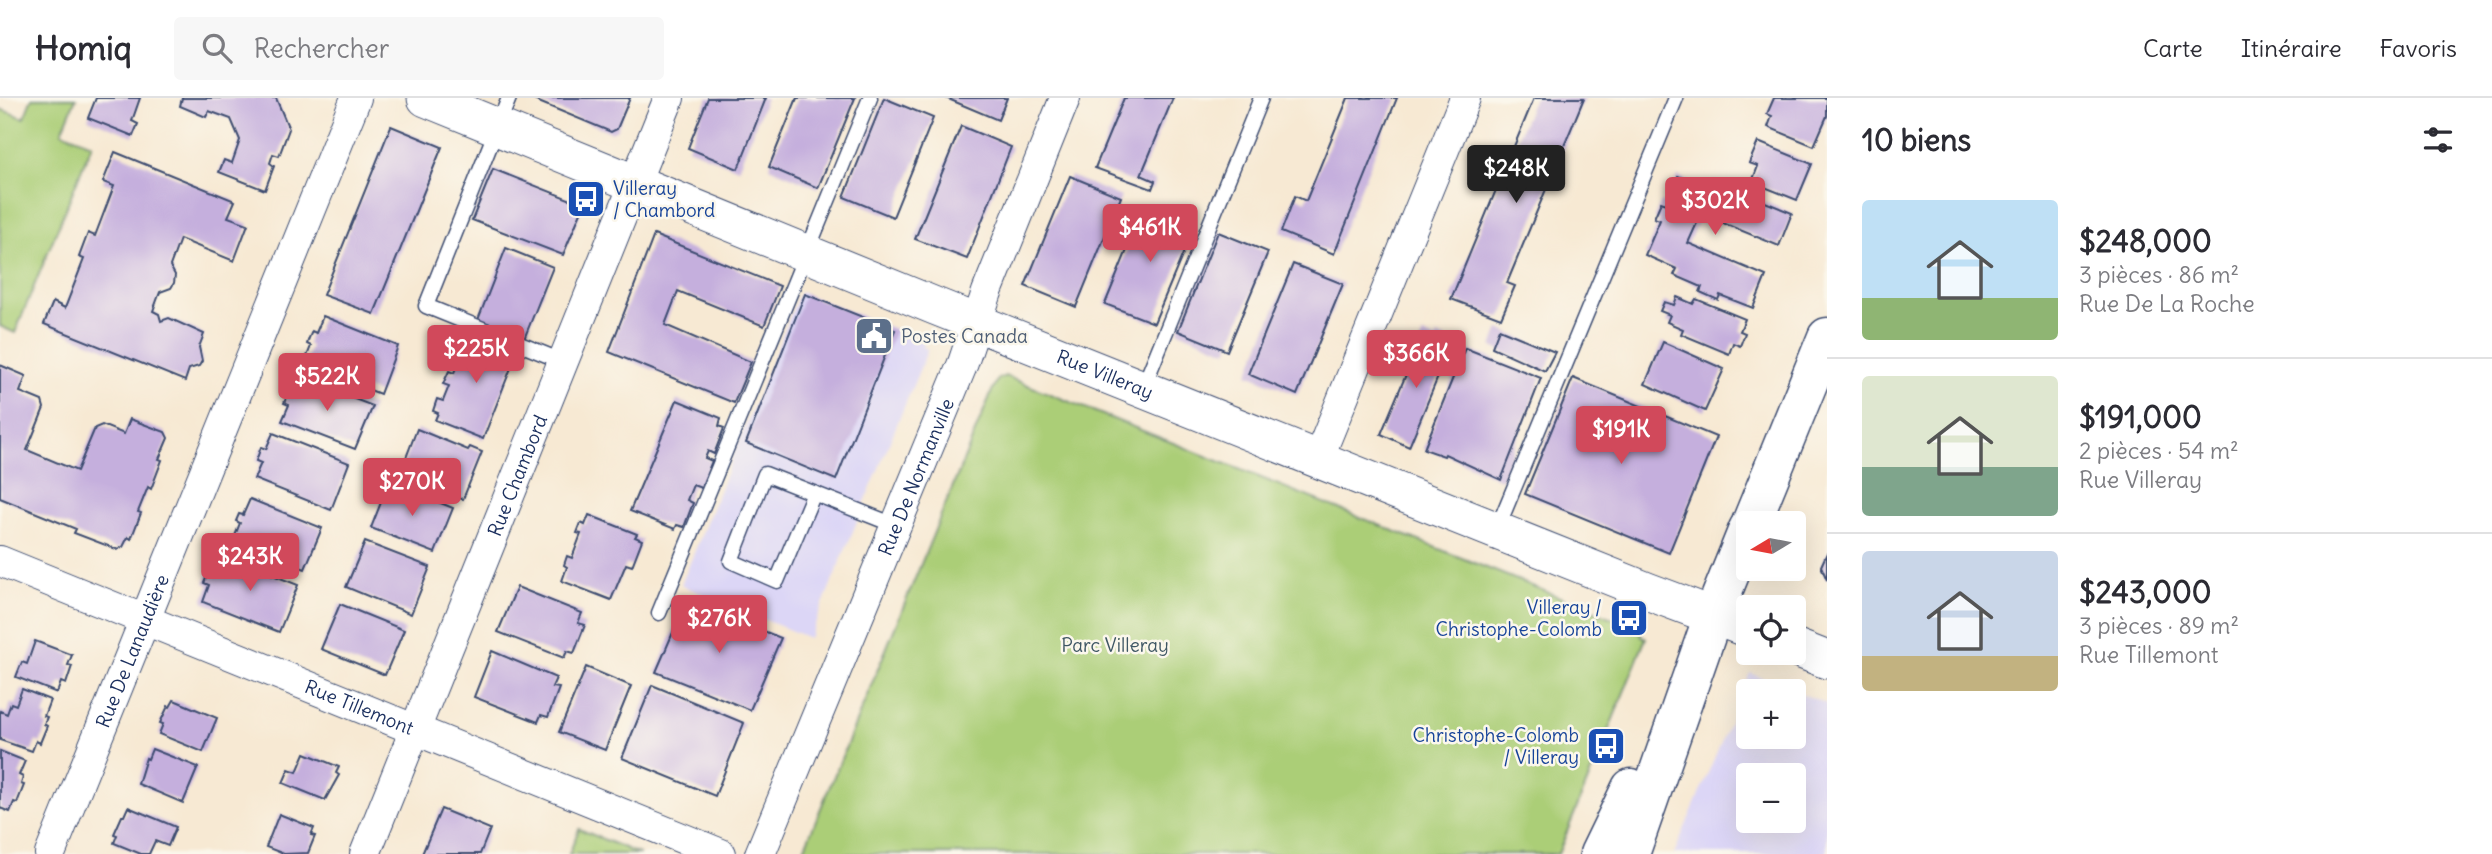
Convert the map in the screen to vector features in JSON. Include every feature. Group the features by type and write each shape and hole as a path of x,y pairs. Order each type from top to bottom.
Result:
{"main road":[{"path":"1756,511 1827,337"},
{"path":"1630,854 1713,616 1736,559"},
{"path":"1599,854 1713,616"}],"street":[{"name":"Rue De Lanaudière","path":"50,854 356,98"},
{"name":"Rue Villeray","path":"426,98 504,113 634,184 1736,625"},
{"name":"Rue Chambord","path":"365,854 669,98"},
{"name":"Rue De Normanville","path":"760,854 963,363 976,322 1065,98"},
{"path":"1318,459 1465,98"},
{"name":"Rue Tillemont","path":"0,561 720,854"},
{"path":"1806,652 1827,660"}],"lane":[{"path":"659,613 870,98"},
{"path":"1143,388 1261,98"},
{"path":"1497,529 1676,98"},
{"path":"504,113 426,306 564,362"},
{"path":"814,493 777,581 730,561 765,474 814,493 897,526"}],"shaded area":[{"path":"800,292 925,341 923,347 928,349 809,638 681,585"},
{"path":"1750,673 1765,679 1747,679"},
{"path":"1806,696 1827,704 1827,854 1674,854 1736,706 1736,749 1806,749"}],"green space":[{"path":"32,98 76,98 62,132 92,144 15,333 0,326 0,109 24,118"},
{"name":"Parc Villeray","path":"1005,376 1640,629 1642,636 1646,638 1558,854 802,854 992,391 998,379"},
{"path":"579,829 636,853 640,854 569,854"}],"building":[{"path":"96,98 140,98 132,121 138,124 133,136 88,118"},
{"path":"182,98 276,98 289,129 279,156 273,154 270,163 274,166 265,190 219,172 224,160 232,163 240,140 231,119 209,111 206,117 180,106"},
{"path":"529,98 630,98 617,129 611,132"},
{"path":"708,98 766,98 738,169 688,148"},
{"path":"797,98 855,98 818,188 769,167"},
{"path":"884,98 933,118 893,217 844,197"},
{"path":"946,98 1007,98 998,120"},
{"path":"1124,98 1173,98 1141,175 1155,181 1152,189 1095,168"},
{"path":"1348,98 1397,98 1334,254 1281,232 1295,196 1306,201"},
{"path":"1534,98 1584,98 1507,283 1515,286 1501,318 1451,299"},
{"path":"1774,98 1827,98 1827,116 1814,146 1768,127 1772,116 1767,114"},
{"path":"391,126 442,147 374,314 323,295"},
{"path":"961,126 1011,147 967,259 915,239"},
{"path":"1758,142 1812,164 1797,200 1752,182 1758,166 1749,163"},
{"path":"115,152 235,201 228,217 248,224 234,261 180,239 170,266 175,275 174,283 171,288 160,292 153,311 159,314 161,321 169,318 204,334 199,347 202,361 199,366 189,369 185,381 44,324 53,302 65,308 84,259 79,257 88,233 95,236 114,186 103,182"},
{"path":"493,169 584,205 563,255 472,220"},
{"path":"1070,176 1121,197 1076,307 1025,286"},
{"path":"1678,176 1709,190 1714,180 1742,192 1744,187 1762,194 1760,200 1792,213 1779,246 1701,214 1688,243 1766,276 1753,308 1720,295 1718,300 1700,292 1702,287 1674,275 1677,269 1645,255 1660,220 1654,218 1661,202 1666,204"},
{"path":"1145,206 1195,225 1154,323 1105,304"},
{"path":"1218,232 1268,252 1227,351 1178,331"},
{"path":"654,235 780,286 764,326 678,291 665,325 751,362 734,403 609,352"},
{"path":"506,248 553,267 524,339 478,320"},
{"path":"1293,264 1343,284 1297,395 1248,374"},
{"path":"805,294 895,330 836,480 746,443"},
{"path":"1677,297 1693,304 1696,299 1745,319 1740,331 1745,333 1740,346 1733,343 1729,354 1681,334 1683,329 1667,322 1670,315 1660,311 1664,302 1674,305"},
{"path":"323,316 398,346 380,394 304,364 311,346 307,344 309,338 312,331 316,333"},
{"path":"1499,329 1555,352 1545,371 1492,347"},
{"path":"470,331 518,350 483,439 435,420 438,413 433,411 437,399 443,401 449,386 443,384 449,371 454,373"},
{"path":"1423,334 1436,340 1437,335 1446,339 1444,345 1450,348 1409,447 1381,434"},
{"path":"1663,342 1724,369 1705,411 1645,384"},
{"path":"1465,348 1541,378 1501,480 1445,454 1444,456 1424,449"},
{"path":"0,365 26,376 20,392 42,401 44,408 27,450 77,471 95,428 102,425 124,434 130,419 165,432 168,438 159,459 162,460 151,489 148,487 138,512 141,513 131,539 128,537 123,547 116,549 74,533 76,529 0,498"},
{"path":"299,378 373,406 355,449 282,421 289,405 284,403 289,392 293,394"},
{"path":"1573,378 1716,437 1669,553 1525,494"},
{"path":"677,400 721,418 719,426 724,428 714,454 708,451 705,458 712,461 701,488 693,485 687,500 693,503 684,527 677,525 675,529 630,511"},
{"path":"417,429 468,450 470,447 482,452 463,499 450,495 451,490 401,471"},
{"path":"273,433 349,463 331,510 254,479 261,463 256,461 261,447 266,449"},
{"path":"389,482 453,508 435,553 371,528"},
{"path":"250,499 322,528 305,569 233,541 240,523 236,521 239,514 243,515"},
{"path":"589,515 637,534 635,537 642,540 632,566 626,564 611,600 562,581 567,567 564,565 567,556 572,558 581,534 577,533 581,523 585,525"},
{"path":"365,542 430,567 411,614 346,587"},
{"path":"1827,553 1827,580 1821,566"},
{"path":"222,555 298,585 279,632 203,602 209,585 204,583 210,569 215,571"},
{"path":"517,587 582,613 578,623 585,625 574,653 567,651 564,658 498,632"},
{"path":"687,600 781,638 750,710 656,672"},
{"path":"340,604 404,630 385,675 321,649"},
{"path":"35,641 72,655 68,665 72,666 66,684 61,682 57,693 16,677 22,662 27,664"},
{"path":"492,651 556,678 552,687 559,688 548,717 541,715 538,722 474,697"},
{"path":"586,667 631,686 605,750 559,732"},
{"path":"652,685 744,723 715,796 622,758"},
{"path":"22,689 50,700 44,716 47,717 44,724 47,726 40,743 36,741 32,751 0,740 0,711 7,714 11,703 16,705"},
{"path":"174,700 217,718 203,752 159,734 163,724 160,723"},
{"path":"152,749 198,767 183,803 138,784 146,758 148,759"},
{"path":"0,751 25,761 19,775 23,777 21,784 24,785 10,812 0,808"},
{"path":"305,753 339,767 336,773 339,775 325,800 283,783 289,769 297,772"},
{"path":"128,807 176,827 168,846 155,841 149,854 141,854 114,843 117,835 114,834"},
{"path":"441,809 490,829 480,854 422,854"},
{"path":"279,814 314,828 311,835 315,836 308,853 284,854 266,847"}],"place":[{"name":"Villeray / Chambord","path":"586,199"},
{"name":"Postes Canada","path":"874,336"},
{"name":"Villeray / Christophe-Colomb","path":"1629,618"},
{"name":"Christophe-Colomb / Villeray","path":"1606,746"}]}
